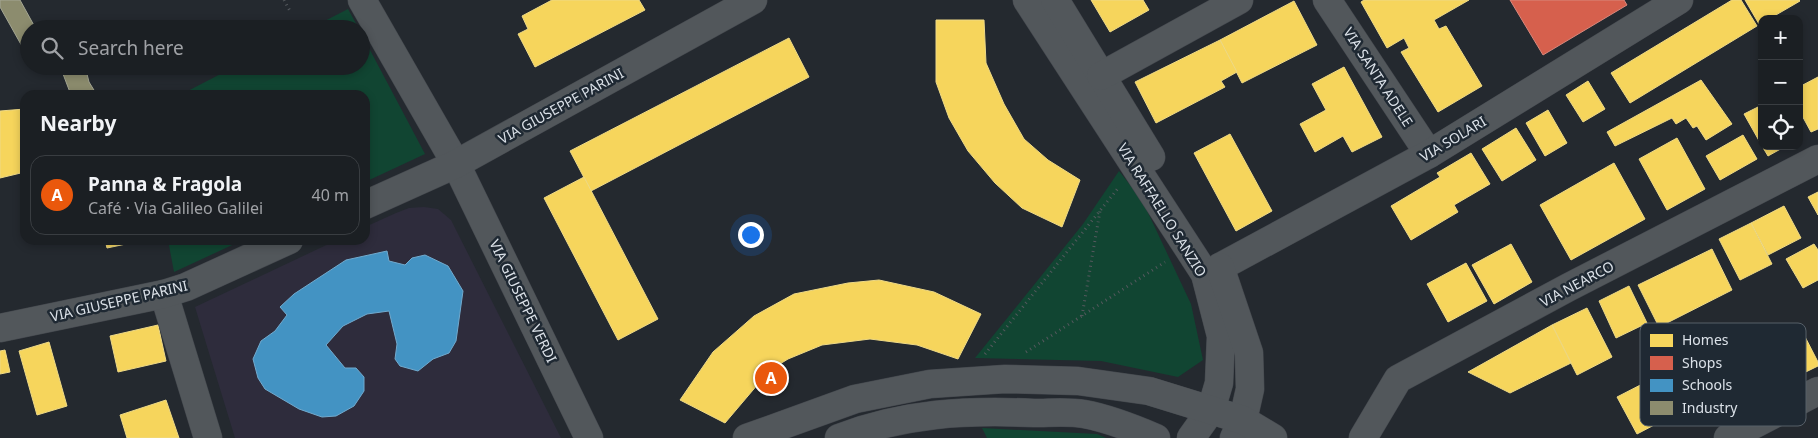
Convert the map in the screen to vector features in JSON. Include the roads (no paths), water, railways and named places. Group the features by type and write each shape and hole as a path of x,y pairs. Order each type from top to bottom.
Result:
{"street":[{"name":"VIA GIUSEPPE VERDI","path":"362,0 456,164 589,438"},
{"name":"VIA GIUSEPPE PARINI","path":"370,203 456,164 713,9 753,0"},
{"name":"VIA RAFFAELLO SANZIO","path":"1027,0 1205,274 1221,336 1219,383 1211,410 1191,438"},
{"name":"VIA RAFFAELLO SANZIO","path":"1054,0 1220,267 1249,353 1250,390 1239,429"},
{"path":"1101,76 1239,0"},
{"name":"VIA SANTA ADELE","path":"1327,0 1429,154"},
{"name":"VIA SOLARI","path":"1220,267 1429,154 1678,0"},
{"name":"VIA NEARCO","path":"1362,438 1398,379 1569,287 1818,159"},
{"name":"VIA GIUSEPPE PARINI","path":"0,328 164,294 186,287 278,245"},
{"path":"164,294 208,438"},
{"path":"746,438 856,399 930,384 996,380 1078,380 1149,391 1211,410 1239,429 1273,438"},
{"path":"1806,397 1818,391"},
{"path":"839,438 866,428 936,414 988,411 1083,414 1156,438"},
{"path":"1728,438 1751,426"}],"place":[{"name":"Panna & Fragola","path":"771,378"}]}
